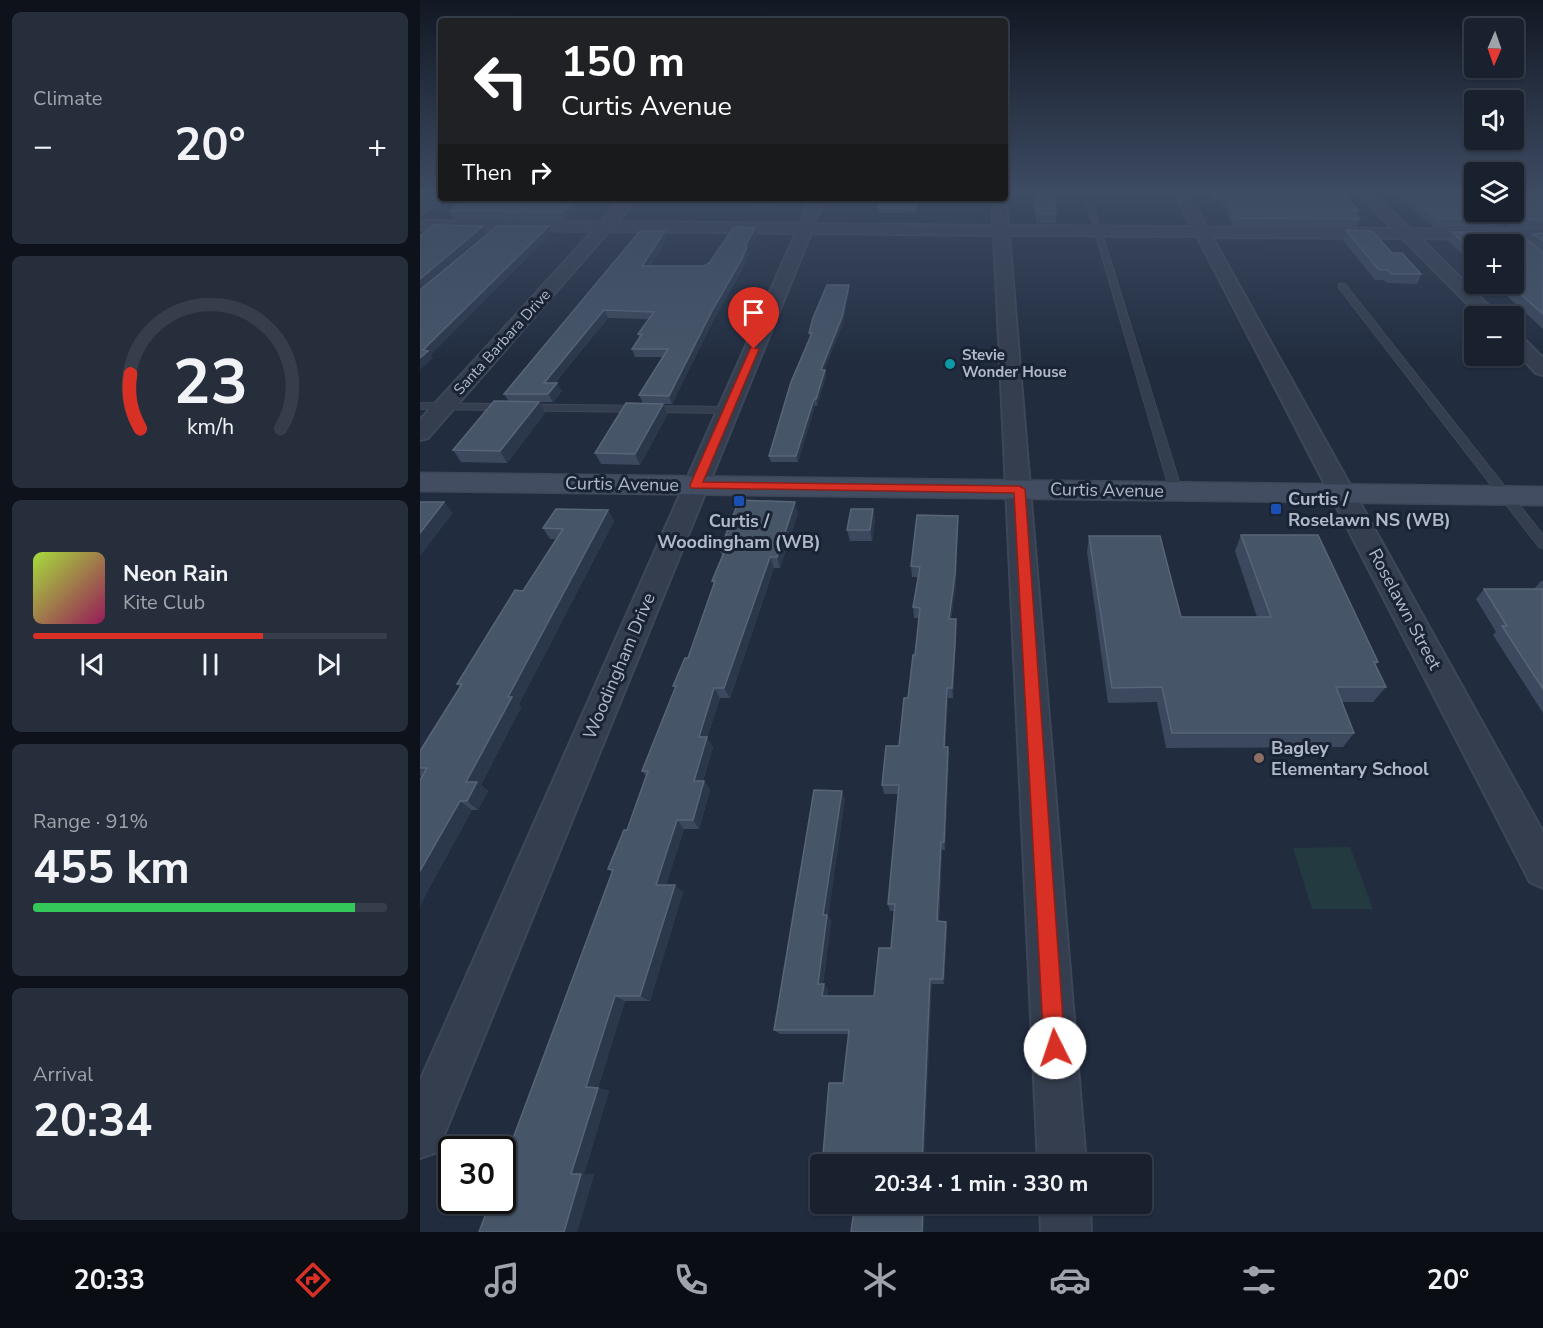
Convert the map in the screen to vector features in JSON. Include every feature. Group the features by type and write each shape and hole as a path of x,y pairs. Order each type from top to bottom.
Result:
{"street":[{"name":"Santa Barbara Drive","path":"420,433 586,248"},
{"name":"Woodingham Drive","path":"420,1135 796,248"},
{"path":"1003,248 1061,1154"},
{"name":"Roselawn Street","path":"1212,248 1543,868"},
{"path":"1421,248 1480,306"},
{"path":"1524,350 1543,369"},
{"name":"Curtis Avenue","path":"420,482 1543,496"},
{"path":"1065,1214 1066,1232"}],"lane":[{"path":"1102,248 1176,491"},
{"path":"1529,248 1543,260"},
{"path":"1342,286 1543,544"},
{"path":"420,406 728,410"}],"green space":[{"path":"1350,847 1373,909 1312,909 1293,848"}],"building":[{"path":"420,248 456,248 420,279"},
{"path":"470,248 526,248 423,350 428,351 420,358 420,290"},
{"path":"625,248 654,248 642,266 704,266 710,262 719,248 746,248 669,396 639,395 668,349 632,349 642,334 638,334 654,312 604,310 544,383 557,383 548,394 504,394"},
{"path":"1361,248 1388,248 1392,253 1402,253 1421,274 1391,274 1388,270 1379,270"},
{"path":"1524,248 1538,248 1543,252 1543,314 1520,294 1524,294"},
{"path":"827,285 849,285 842,317 821,370 825,370 816,399 814,399 796,456 769,456 791,382 812,333 809,333 813,318"},
{"path":"494,401 539,402 500,451 453,450"},
{"path":"626,403 663,404 635,454 595,453"},
{"path":"739,500 795,502 777,557 770,557 724,688 714,688 699,737 707,737 694,781 704,781 693,820 677,820 656,885 675,885 640,996 615,996 586,1087 598,1088 571,1174 581,1174 564,1232 479,1232 486,1214 516,1214 516,1136 514,1136 613,870 608,869 624,830 627,830 648,771 642,771 676,686 673,686 685,658 688,658 715,581 712,581 725,550 720,550"},
{"path":"420,502 444,502 420,533"},
{"path":"556,509 608,510 508,697 512,697 466,782 477,782 467,801 460,801 420,871 420,780 427,768 420,768 420,751 462,684 457,684 515,590 523,591 563,529 543,528"},
{"path":"851,509 873,509 870,530 847,530"},
{"path":"917,515 958,516 955,574 949,619 956,619 955,645 952,688 947,688 944,747 948,747 944,842 941,842 937,921 946,922 943,979 930,979 922,1154 823,1154 829,1083 843,1083 849,1030 774,1030 814,790 842,791 823,915 827,915 818,984 824,984 822,996 874,996 879,948 891,948 895,904 888,904 899,785 882,785 886,746 899,746 904,698 908,698 913,655 915,655 920,608 913,607 920,567 911,566"},
{"path":"1241,535 1318,535 1378,662 1374,662 1386,687 1336,687 1354,733 1172,733 1162,687 1112,688 1089,536 1160,536 1181,617 1271,617"},
{"path":"1484,589 1543,589 1543,689 1502,626 1507,626"},
{"path":"853,1214 923,1214 922,1232 851,1232"}],"place":[{"name":"Stevie Wonder House","path":"950,364"},
{"name":"Curtis / Woodingham (WB)","path":"739,501"},
{"name":"Curtis / Roselawn NS (WB)","path":"1276,509"},
{"name":"Bagley Elementary School","path":"1259,758"}],"route":[{"path":"754,349 695,485 1019,489 1055,1048"}]}
